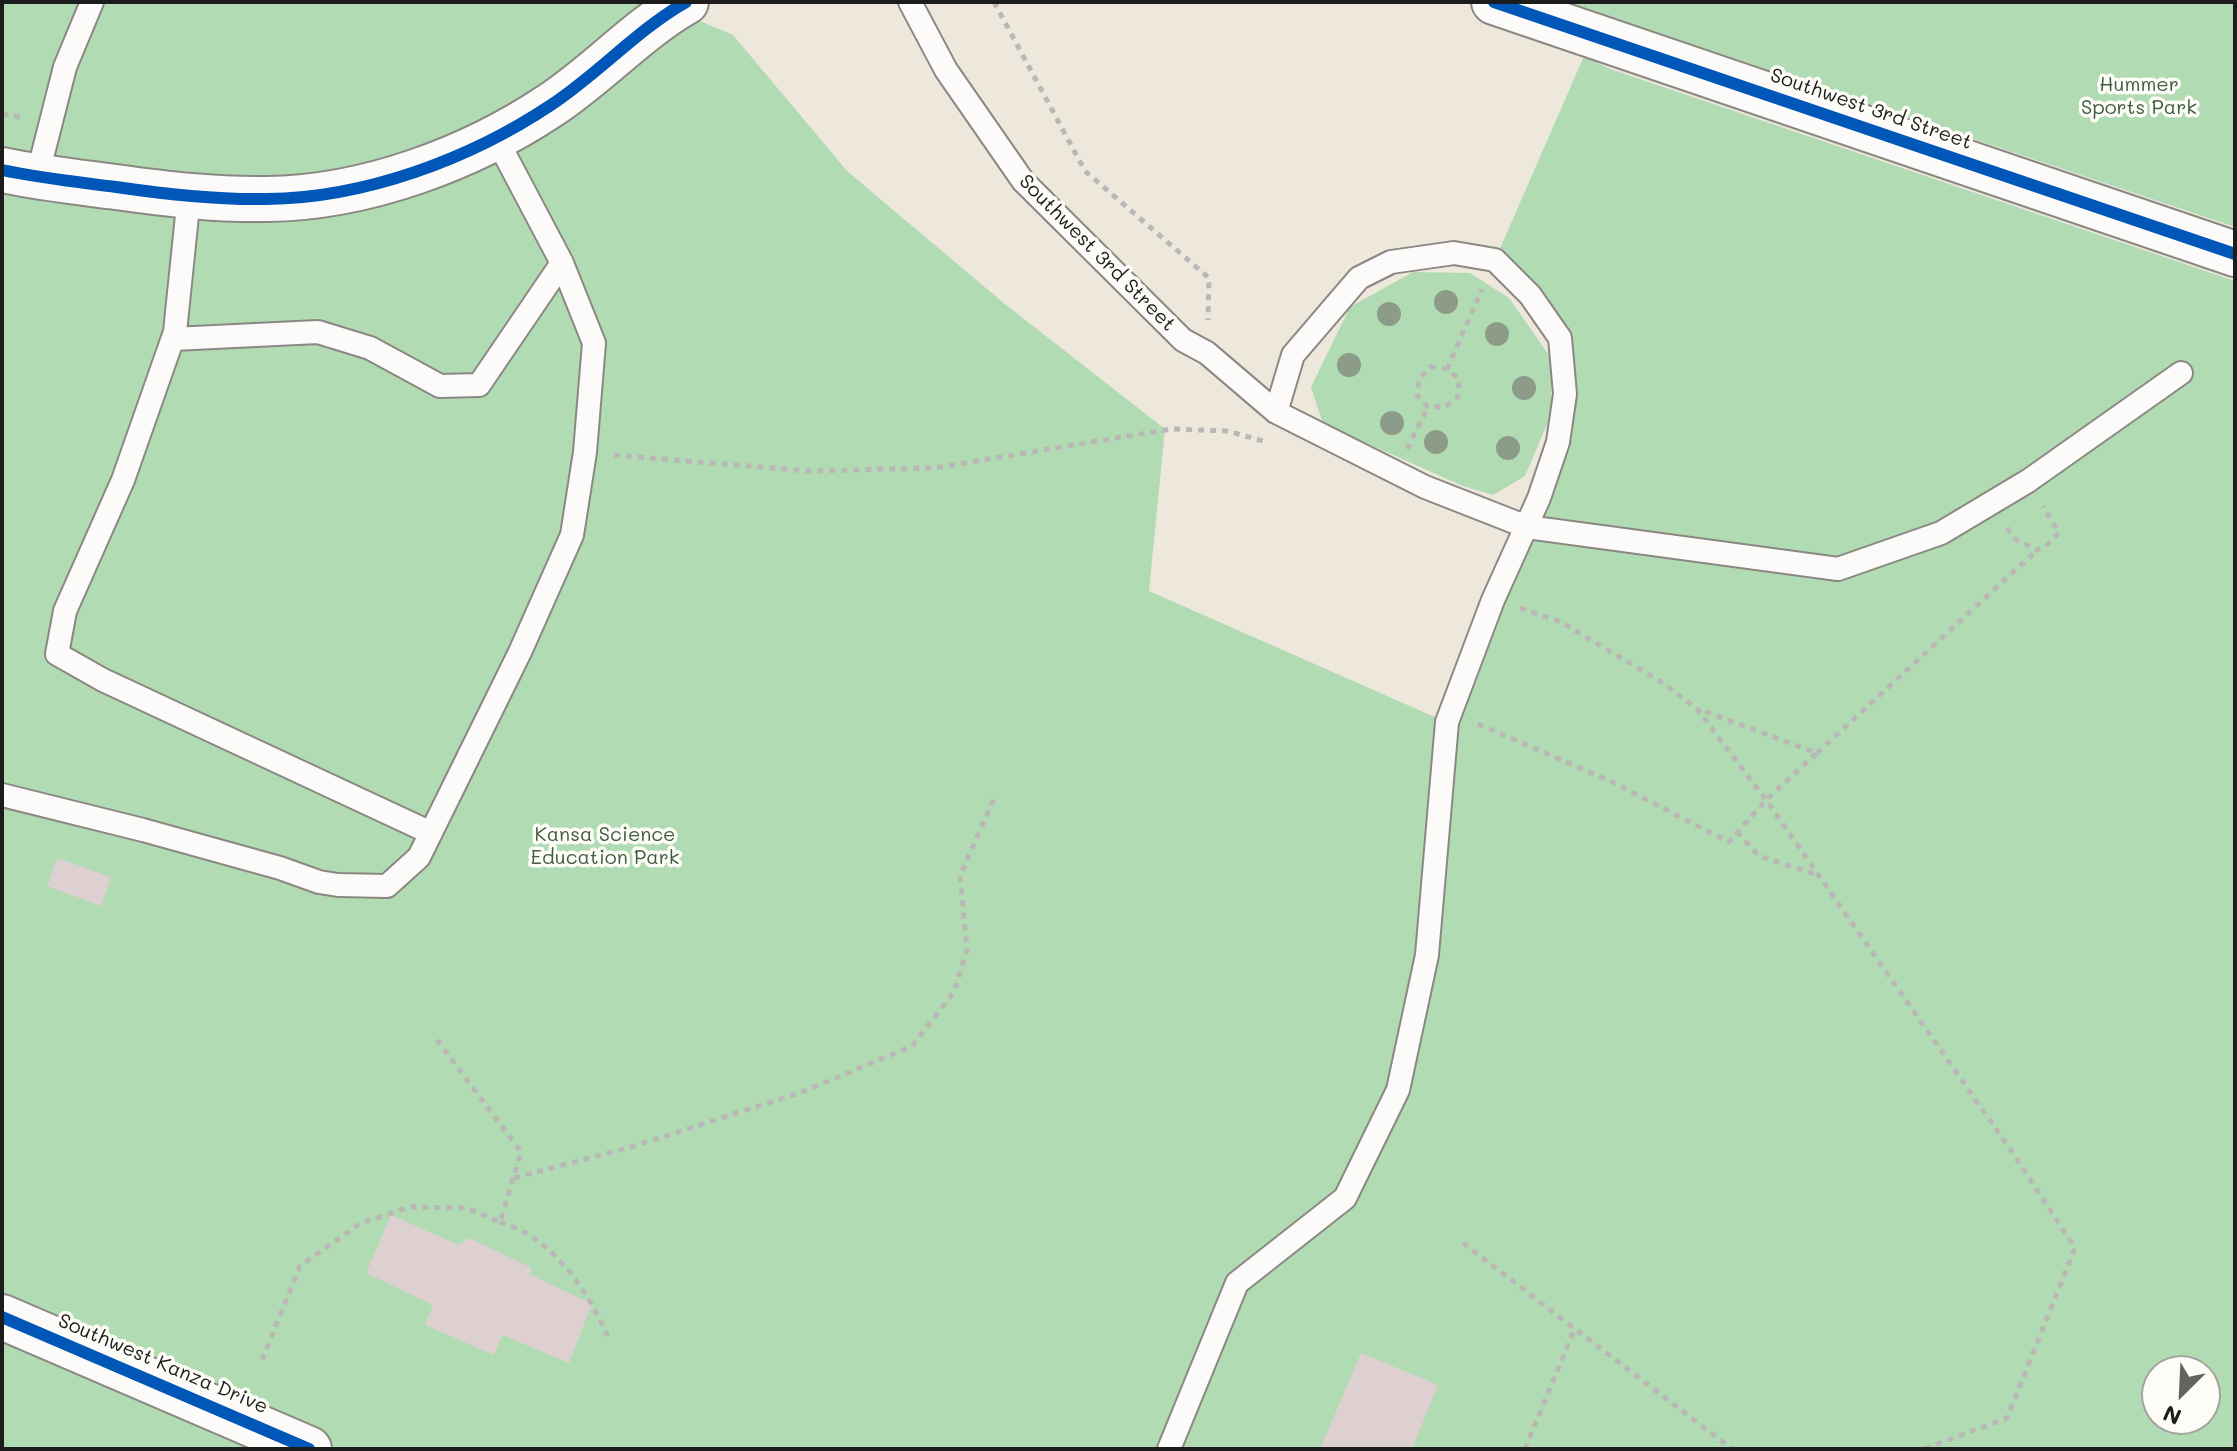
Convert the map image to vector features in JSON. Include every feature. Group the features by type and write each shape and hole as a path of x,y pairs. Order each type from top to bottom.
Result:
{"street":[{"path":"20,173 189,196 268,199 331,193 404,177 495,136 550,106 686,2"},
{"name":"Southwest 3rd Street","path":"1494,2 1595,18 2235,254"},
{"name":"Southwest Kanza Drive","path":"2,1317 281,1443"}],"lane":[{"path":"20,173 92,2"},
{"name":"Southwest 3rd Street","path":"910,2 946,70 1023,181 1183,340 1207,353 1276,412 1425,487 1527,527 1838,569 1941,533 2028,481 2181,373"},
{"path":"2,795 143,830 338,885 387,886 419,857 520,652 572,535 585,452 594,343 562,263 495,136"},
{"path":"189,196 173,339 123,480 65,611 57,654 103,680 431,833"},
{"path":"1169,1449 1237,1283 1345,1198 1398,1090 1427,955 1447,722 1493,600 1527,527 1558,442 1565,394 1560,338 1530,295 1495,260 1454,253 1391,262 1359,278 1293,355 1276,412"},
{"path":"173,339 318,332 370,348 440,386 479,385 562,263"}],"path":[{"path":"994,2 1085,171 1209,278 1207,353"},
{"path":"1447,369 1495,260"},
{"path":"1430,367 1447,369 1459,379 1458,397 1445,407 1428,407 1417,395 1419,380 1430,367"},
{"path":"1406,452 1428,407"},
{"path":"585,452 824,470 935,468 1171,429 1227,431 1269,442"},
{"path":"1451,711 1610,781 1729,842 1766,800 2059,533 2028,481"},
{"path":"1990,502 2015,539 2037,550"},
{"path":"1493,600 1561,622 1663,683 1697,709 1766,800 2012,1152 2075,1248 2007,1418 1924,1449"},
{"path":"1697,709 1817,753"},
{"path":"514,1178 631,1147 802,1092 912,1046 954,992 967,950 960,876 995,796"},
{"path":"1737,832 1759,856 1818,875"},
{"path":"437,1040 521,1152 500,1222"},
{"path":"262,1360 300,1266 361,1223 410,1207 467,1208 533,1237 560,1262 592,1304 609,1339"},
{"path":"1463,1243 1729,1448"},
{"path":"1525,1449 1574,1330"}],"green space":[{"name":"Kansa Science Education Park","path":"2,2 678,2 674,10 733,35 847,171 1006,305 1165,429 1149,591 1446,722 1558,442 1560,338 1495,260 1584,56 1610,69 2235,281 2235,1449 2,1449"},
{"name":"Hummer Sports Park","path":"1567,2 2235,2 2235,227"},
{"path":"1413,272 1470,273 1509,298 1551,358 1551,415 1525,476 1493,495 1463,486 1323,424 1311,387 1350,307"}],"building":[{"path":"57,858 111,877 101,906 47,886"},
{"path":"391,1215 459,1245 469,1238 532,1268 529,1274 592,1304 569,1363 502,1335 494,1355 425,1325 433,1305 366,1273"},
{"path":"1361,1353 1438,1385 1412,1449 1320,1449"}],"cycle path":[{"path":"2,170 154,192 229,199 304,197 379,183 451,158 520,125 568,93 686,2"},
{"path":"1494,2 2235,254"},
{"path":"2,1317 309,1449"}]}
